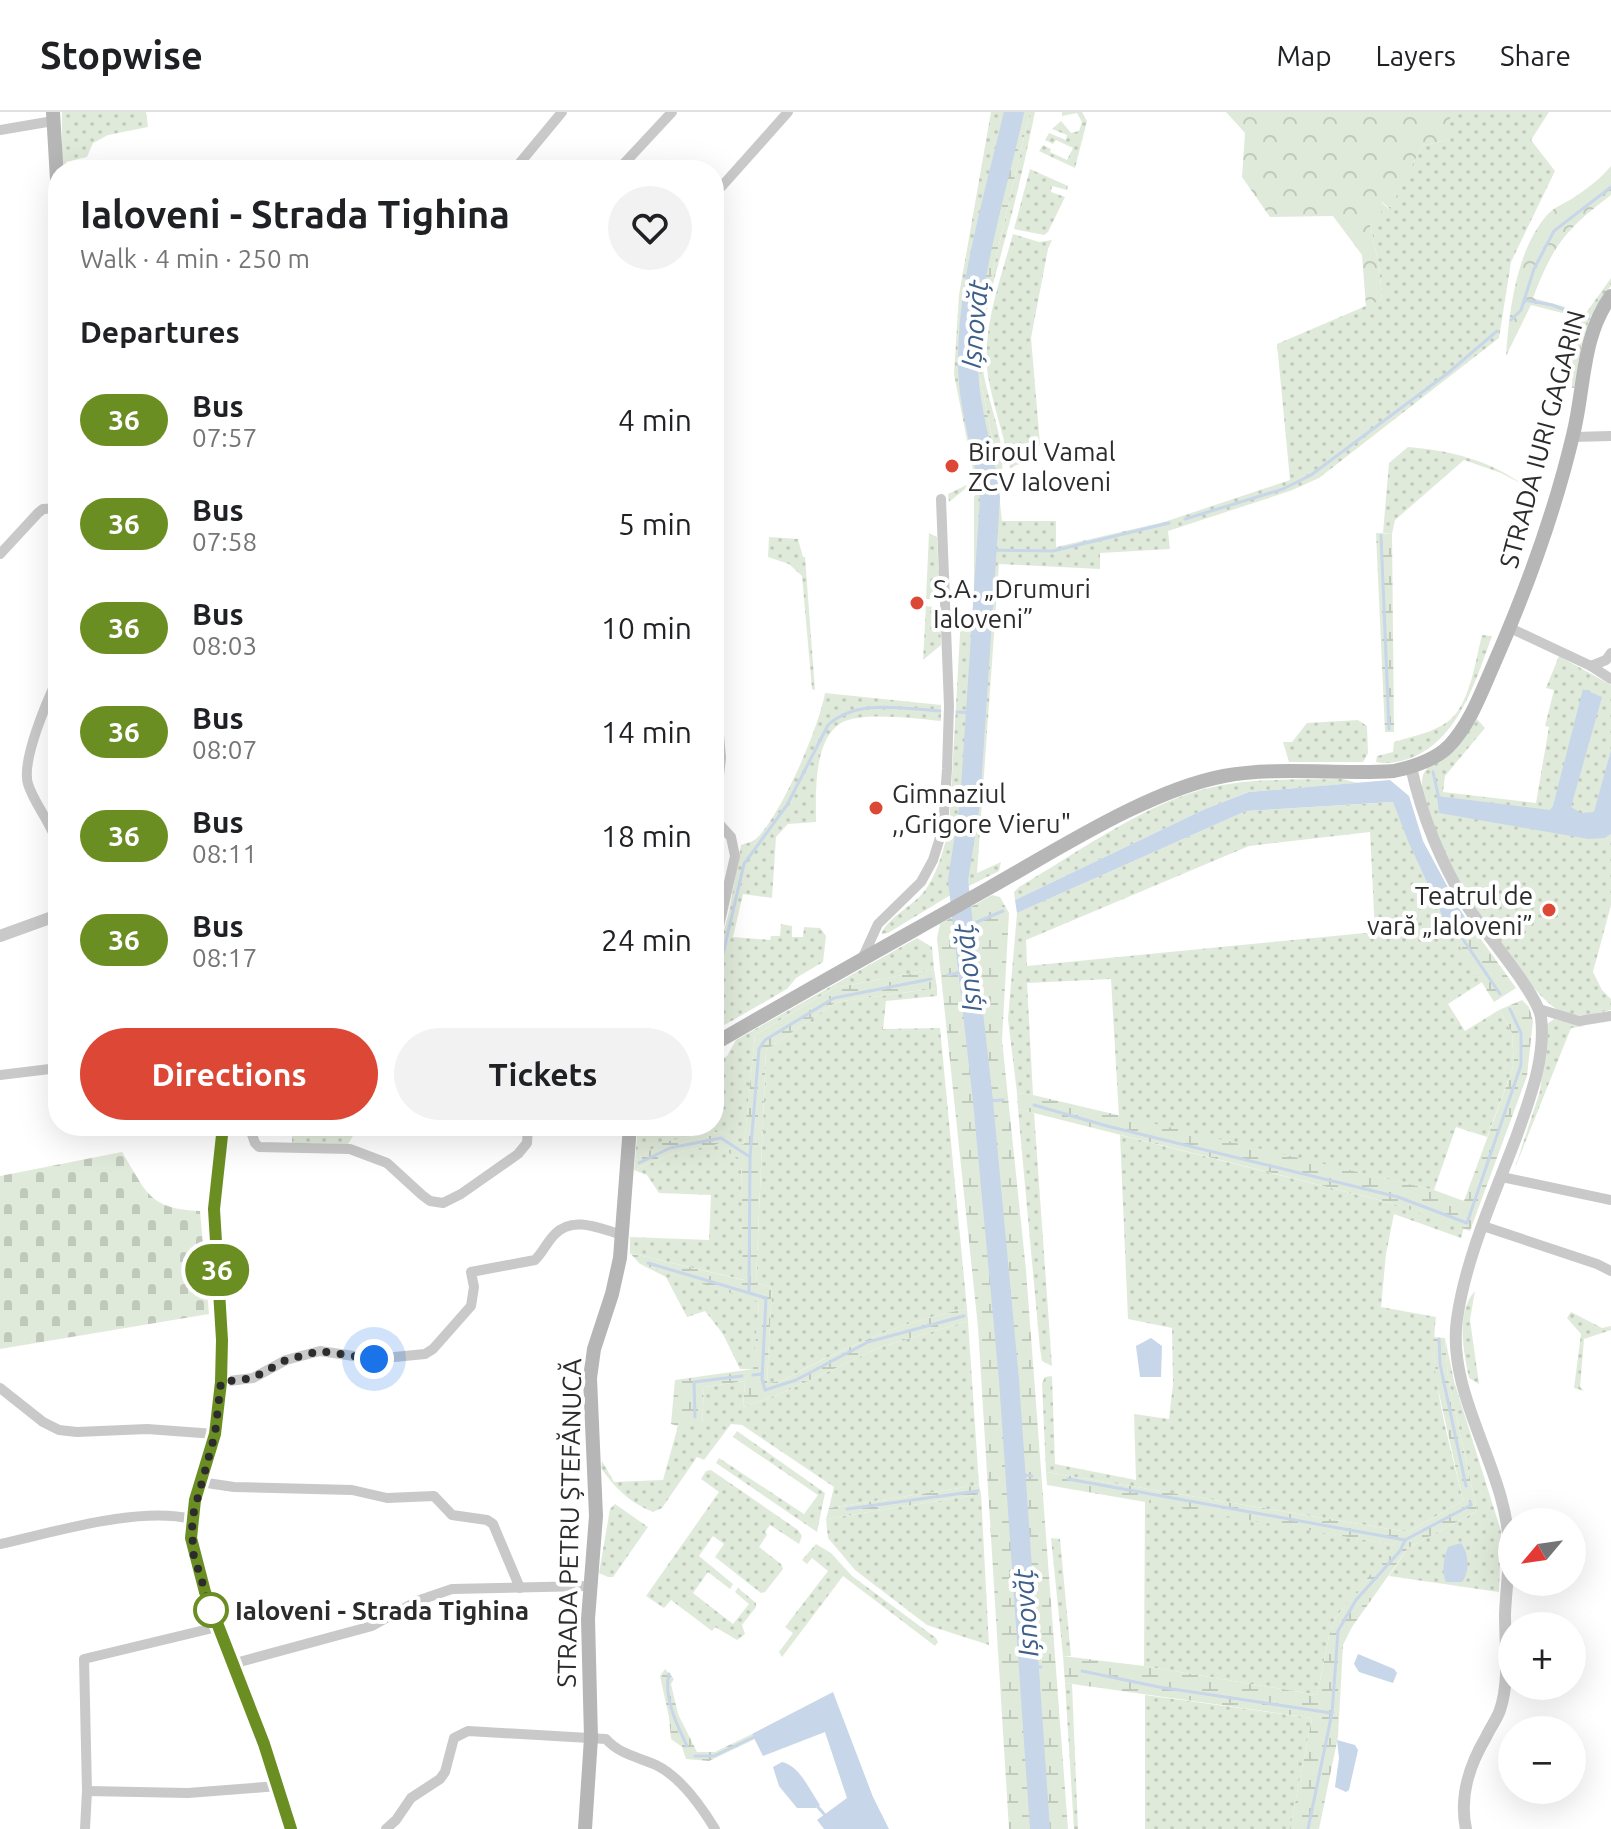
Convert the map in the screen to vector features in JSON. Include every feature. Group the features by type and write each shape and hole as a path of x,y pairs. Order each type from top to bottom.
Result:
{"main road":[{"path":"53,117 56,160"},
{"name":"STRADA IURI GAGARIN","path":"862,959 1135,808 1208,780 1261,772 1373,773 1411,767 1442,752 1458,735 1510,628 1544,535 1573,437 1588,346 1598,316 1611,296"},
{"path":"724,1038 862,959"},
{"path":"222,1136 214,1209 222,1340 221,1382 215,1434 192,1519 193,1553 291,1829"},
{"name":"STRADA PETRU ȘTEFĂNUCĂ","path":"585,1829 591,1738 589,1586 596,1516 590,1378 594,1349 612,1294 623,1235 629,1136"}],"street":[{"path":"526,160 562,112"},
{"path":"627,160 672,112"},
{"path":"724,184 788,112"},
{"path":"0,130 53,117"},
{"path":"1573,437 1611,436"},
{"path":"862,959 878,924 921,882 933,860 943,828 949,706 941,499"},
{"path":"0,554 38,513 48,509"},
{"path":"1510,628 1591,666 1611,679"},
{"path":"1591,666 1606,660 1611,653"},
{"path":"48,708 27,770 30,790 48,822"},
{"path":"1411,767 1422,813 1453,880 1539,1009 1541,1041 1539,1064 1525,1113 1483,1226 1462,1295 1456,1335 1465,1388 1499,1491 1508,1532 1507,1650 1500,1712 1479,1749 1465,1787 1466,1829"},
{"path":"724,829 731,837 735,856 724,904"},
{"path":"0,936 48,919"},
{"path":"1539,1009 1579,1021 1611,1016"},
{"path":"0,1075 48,1069"},
{"path":"253,1136 259,1147 350,1149 387,1163 430,1201 448,1202 518,1154 527,1143 527,1136"},
{"path":"1502,1177 1611,1200"},
{"path":"221,1382 253,1378 286,1360 320,1351 374,1359 425,1354 471,1306 474,1287 471,1272 535,1260 553,1236 569,1224 588,1225 623,1235"},
{"path":"1483,1226 1611,1271"},
{"path":"0,1388 43,1422 68,1432 147,1429 215,1434"},
{"path":"200,1482 234,1487 352,1490 387,1498 427,1494 440,1500 452,1515 487,1520 493,1524 520,1588"},
{"path":"0,1544 161,1514 192,1519"},
{"path":"232,1664 372,1626 435,1593 471,1587 589,1586"},
{"path":"85,1829 84,1659 217,1627"},
{"path":"386,1829 411,1798 440,1779 448,1766 451,1745 463,1732 606,1739 620,1751 666,1771 689,1794 715,1829"},
{"path":"87,1791 188,1793 278,1786"}],"green space":[{"path":"62,112 146,112 148,127 108,135 93,143 87,157 62,160"},
{"path":"991,112 1008,112 967,299 963,380 983,480 975,481 954,374 959,295"},
{"path":"1008,112 1030,112 990,283 980,342 980,377 999,472 996,477 983,480 963,380 967,299"},
{"path":"1030,112 1035,112 983,337 985,382 1002,456 1002,471 999,472 980,377 980,342 990,283"},
{"path":"1062,112 1082,112 1087,121 1075,168 1039,151 1043,145 1067,160 1073,148 1056,140 1053,144 1045,140 1049,133 1066,140 1067,135 1052,129 1061,121 1071,133 1079,131 1082,122 1077,113 1062,116"},
{"path":"1226,112 1450,112 1450,139 1422,146 1390,209 1382,202 1381,216 1370,225 1379,265 1382,299 1366,307 1362,255 1333,216 1270,217 1242,177 1245,133"},
{"path":"1450,112 1549,112 1531,140 1555,171 1511,262 1499,338 1319,478 1290,491 1168,531 1170,549 1100,553 1100,569 999,564 977,873 1001,862 999,871 949,896 888,933 881,934 926,889 937,868 949,828 961,617 974,617 974,497 981,488 998,485 1002,521 1056,521 1056,547 1164,522 1290,480 1277,344 1382,299 1379,265 1370,225 1381,202 1389,209 1422,146 1450,139"},
{"path":"1611,166 1611,195 1563,239 1547,264 1533,298 1580,311 1578,317 1531,305 1506,356 1516,282 1536,230 1550,212 1588,187"},
{"path":"1030,169 1068,186 1067,190 1052,186 1051,192 1065,197 1044,235 1014,229"},
{"path":"1013,234 1039,242 1052,240 1031,338 1040,444 1033,458 1010,468 990,388 987,341 993,304"},
{"path":"1611,278 1611,286 1589,322 1581,347 1576,388 1572,388 1573,343 1580,311 1586,313"},
{"path":"1408,447 1468,458 1522,484 1464,460 1395,520 1392,534 1383,533 1389,463"},
{"path":"975,481 949,502 948,494"},
{"path":"929,533 937,537 940,599 926,599"},
{"path":"1376,533 1392,534 1394,732 1385,732"},
{"path":"769,537 798,539 805,557 815,690 812,689 802,576 789,564 768,557"},
{"path":"926,606 940,608 941,645 923,660"},
{"path":"1482,635 1492,636 1470,693 1449,728 1436,743 1420,754 1398,762 1376,762 1377,756 1393,752 1394,742 1432,730 1446,723 1458,711 1468,691"},
{"path":"1559,656 1611,685 1611,905 1593,972 1602,990 1611,999 1611,1010 1584,1015 1571,1015 1558,1010 1541,996 1497,940 1453,868 1436,833 1425,803 1422,782 1427,769 1449,753 1477,719 1485,728 1445,776 1443,792 1536,803 1549,727 1545,726 1554,690 1546,688"},
{"path":"825,693 941,705 941,721 862,717 841,723 832,731 825,742 818,768 816,822 788,824 776,837 772,898 743,894 733,937 770,940 771,936 780,936 781,924 792,926 792,937 803,937 804,927 820,928 826,936 823,962 796,978 787,989 724,1025 724,931 741,845 758,837 778,809"},
{"path":"1358,720 1367,726 1368,753 1363,762 1289,762 1283,742 1292,742 1307,723"},
{"path":"1343,779 1357,783 1249,792 1205,809 1015,900 1014,892 1019,887 1081,849 1148,811 1191,793 1247,782"},
{"path":"1394,802 1433,895 1482,982 1448,1004 1465,1031 1499,1010 1512,1033 1514,1065 1487,1137 1456,1127 1434,1190 1119,1117 1111,979 1027,983 1033,1095 1017,1093 1008,1019 1017,913 1246,811","holes":["1370,832 1375,932 1027,966 1026,940 1249,846"]},
{"path":"992,895 1000,897 1009,913 1002,1040 1026,1270 1068,1829 1009,1829 978,1327 937,938 940,924"},
{"path":"1470,924 1516,988 1494,1002 1447,926"},
{"path":"917,938 932,947 934,969 834,988 755,1035 744,1146 724,1132 724,1058 736,1040"},
{"path":"934,969 937,988 836,1002 766,1050 756,1283 772,1287 767,1383 781,1381 848,1348 917,1321 967,1309 968,1321 881,1347 782,1393 743,1407 745,1381 704,1387 702,1426 671,1424 675,1380 753,1369 759,1302 640,1264 630,1253 743,1280 741,1162 718,1144 672,1154 634,1170 635,1160 663,1142 695,1136 724,1136 724,1132 744,1145 755,1035 834,988"},
{"path":"937,988 937,996 886,1001 883,1029 940,1028 967,1309 894,1329 781,1381 767,1383 772,1287 756,1283 766,1050 836,1002"},
{"path":"1522,1000 1529,1007 1533,1021 1527,1076 1470,1231 1391,1203 1018,1109 1017,1093 1033,1095 1434,1190 1464,1201 1514,1065 1512,1033 1499,1010"},
{"path":"1554,1019 1585,1026 1571,1028 1515,1168 1540,1091 1547,1024"},
{"path":"1018,1109 1034,1113 1052,1366 1042,1361 1040,1349"},
{"path":"1120,1135 1391,1203 1464,1227 1461,1238 1394,1214 1381,1307 1436,1317 1434,1340 1438,1386 1463,1501 1408,1532 1046,1472 1042,1383 1045,1377 1052,1376 1055,1464 1136,1480 1134,1414 1169,1419 1173,1384 1172,1328 1128,1319"},
{"path":"292,1136 353,1136 348,1144 292,1143"},
{"path":"637,1136 696,1136 664,1142 635,1160"},
{"path":"718,1144 741,1161 744,1280 630,1253 630,1237 709,1240 711,1195 659,1193 647,1175 634,1170 672,1154"},
{"path":"122,1152 151,1196 169,1207 200,1211 209,1314 0,1349 0,1176"},
{"path":"640,1264 759,1301 754,1369 740,1369 723,1334 705,1311 687,1317 666,1277"},
{"path":"1475,1291 1470,1320 1479,1384 1469,1378 1463,1333 1465,1310"},
{"path":"1571,1312 1602,1328 1611,1326 1611,1330 1584,1339 1580,1387 1584,1391 1574,1388 1581,1334 1567,1318"},
{"path":"968,1321 979,1485 829,1508 834,1487 742,1425 731,1424 704,1460 697,1457 662,1508 653,1512 623,1494 601,1468 602,1461 614,1482 663,1480 678,1426 702,1425 704,1387 745,1381 743,1407 782,1393 881,1347"},
{"path":"1433,1337 1445,1338 1448,1378 1477,1511 1408,1548 1352,1627 1343,1645 1338,1737 1319,1829 1290,1829 1312,1718 1065,1683 1063,1656 1144,1666 1317,1695 1336,1617 1394,1545 1047,1485 1046,1472 1408,1532 1463,1501 1436,1380"},
{"path":"1445,1338 1454,1381 1498,1521 1498,1592 1389,1576 1408,1548 1477,1511 1448,1378"},
{"path":"737,1431 825,1493 817,1532 716,1463 719,1458 804,1514 818,1495 733,1437"},
{"path":"711,1470 798,1530 802,1536 799,1544 770,1525 759,1547 783,1569 761,1593 715,1557 724,1544 713,1536 699,1556 733,1584 730,1589 708,1572 693,1593 733,1624 749,1604 735,1592 738,1588 756,1603 742,1625 745,1634 737,1640 715,1627 712,1631 671,1600 664,1608 646,1596 719,1492 701,1479 706,1471"},
{"path":"979,1485 981,1494 826,1519 829,1508"},
{"path":"981,1494 989,1645 927,1625 855,1570 828,1538 826,1519"},
{"path":"1145,1501 1395,1545 1336,1617 1317,1695 1144,1666"},
{"path":"615,1504 648,1527 613,1577 608,1577 599,1573 610,1509"},
{"path":"1051,1538 1060,1539 1071,1656 1063,1656"},
{"path":"816,1544 831,1553 852,1576 936,1638 938,1642 935,1646 843,1576 782,1657 779,1652 793,1633 785,1627 828,1571 812,1558 807,1564 802,1560"},
{"path":"665,1669 674,1679 671,1684 678,1714 697,1752 715,1752 752,1734 755,1739 709,1761 686,1759 682,1747 671,1739 660,1676"},
{"path":"1065,1683 1072,1684 1078,1829 1074,1829"},
{"path":"1145,1695 1312,1718 1290,1829 1145,1829"}],"water":[{"path":"1583,689 1602,697 1571,807 1581,813 1594,812 1611,750 1611,834 1604,838 1588,839 1439,813 1437,796 1550,810"},
{"path":"1390,780 1409,796 1423,841 1470,924 1447,926 1393,802 1246,811 1017,913 1015,900 1205,809 1249,792"},
{"path":"1151,1338 1162,1346 1161,1377 1140,1377 1136,1346"},
{"path":"1461,1543 1468,1562 1465,1578 1462,1582 1446,1582 1444,1564 1448,1547"},
{"path":"1358,1654 1394,1669 1397,1673 1393,1683 1359,1672 1354,1664"},
{"path":"833,1692 873,1797 889,1829 824,1829 817,1820 847,1798 825,1732 763,1756 752,1734"},
{"path":"1337,1740 1355,1745 1358,1750 1346,1792 1335,1787 1339,1758"},
{"path":"782,1762 794,1768 820,1805 816,1808 797,1808 779,1786 773,1767"}],"waterway":[{"name":"Ișnovăț","path":"1014,112 982,247 970,316 969,383 990,498 970,803 958,880 983,1101 1009,1380 1040,1829"},
{"path":"1511,320 1521,310 1534,269 1554,231 1611,187"},
{"path":"1524,300 1552,305 1589,319"},
{"path":"1185,519 1283,489 1311,475 1448,373 1497,331"},
{"path":"986,550 1053,551 1169,523"},
{"path":"1381,535 1389,729"},
{"path":"724,949 744,864 787,805 828,725 853,711 867,708 940,711"},
{"path":"957,712 977,713"},
{"path":"1433,772 1439,799"},
{"path":"965,927 1003,911"},
{"path":"1452,923 1500,994"},
{"path":"948,975 970,970"},
{"path":"750,1157 759,1049 765,1040 834,998 931,979"},
{"path":"1034,1105 1107,1126 1398,1197 1467,1223 1521,1065 1521,1033 1510,1009"},
{"path":"983,1101 1003,1100"},
{"path":"639,1163 670,1148 721,1138 750,1157 749,1293"},
{"path":"648,1263 766,1298 762,1379 765,1390 796,1380 868,1342 964,1316"},
{"path":"1439,1339 1440,1364 1466,1486"},
{"path":"753,1375 762,1374"},
{"path":"695,1417 694,1382 742,1376"},
{"path":"1015,1474 1032,1476"},
{"path":"1068,1479 1405,1540 1471,1505 1470,1502"},
{"path":"847,1509 978,1491"},
{"path":"1308,1829 1332,1713 1338,1631 1356,1600 1400,1551 1405,1540"},
{"path":"1029,1666 1041,1667"},
{"path":"1082,1671 1159,1687 1331,1713"},
{"path":"669,1674 669,1701 687,1746"},
{"path":"695,1756 714,1756 754,1737"},
{"path":"818,1807 824,1814"}],"bus line":[{"name":"36","path":"222,1136 214,1209 221,1314 221,1382 215,1434 195,1500 191,1538 198,1573 213,1617 264,1744 291,1829"}],"place":[{"name":"Biroul Vamal ZCV Ialoveni","path":"952,466"},
{"name":"S.A. „Drumuri Ialoveni”","path":"917,603"},
{"name":"Gimnaziul ,,Grigore Vieru\"","path":"876,808"},
{"name":"Teatrul de vară „Ialoveni”","path":"1549,910"},
{"name":"Ialoveni - Strada Tighina","path":"211,1610"}],"route":[{"path":"211,1610 198,1573 191,1538 195,1500 215,1434 221,1382 245,1381 286,1360 320,1351 374,1359"}]}
